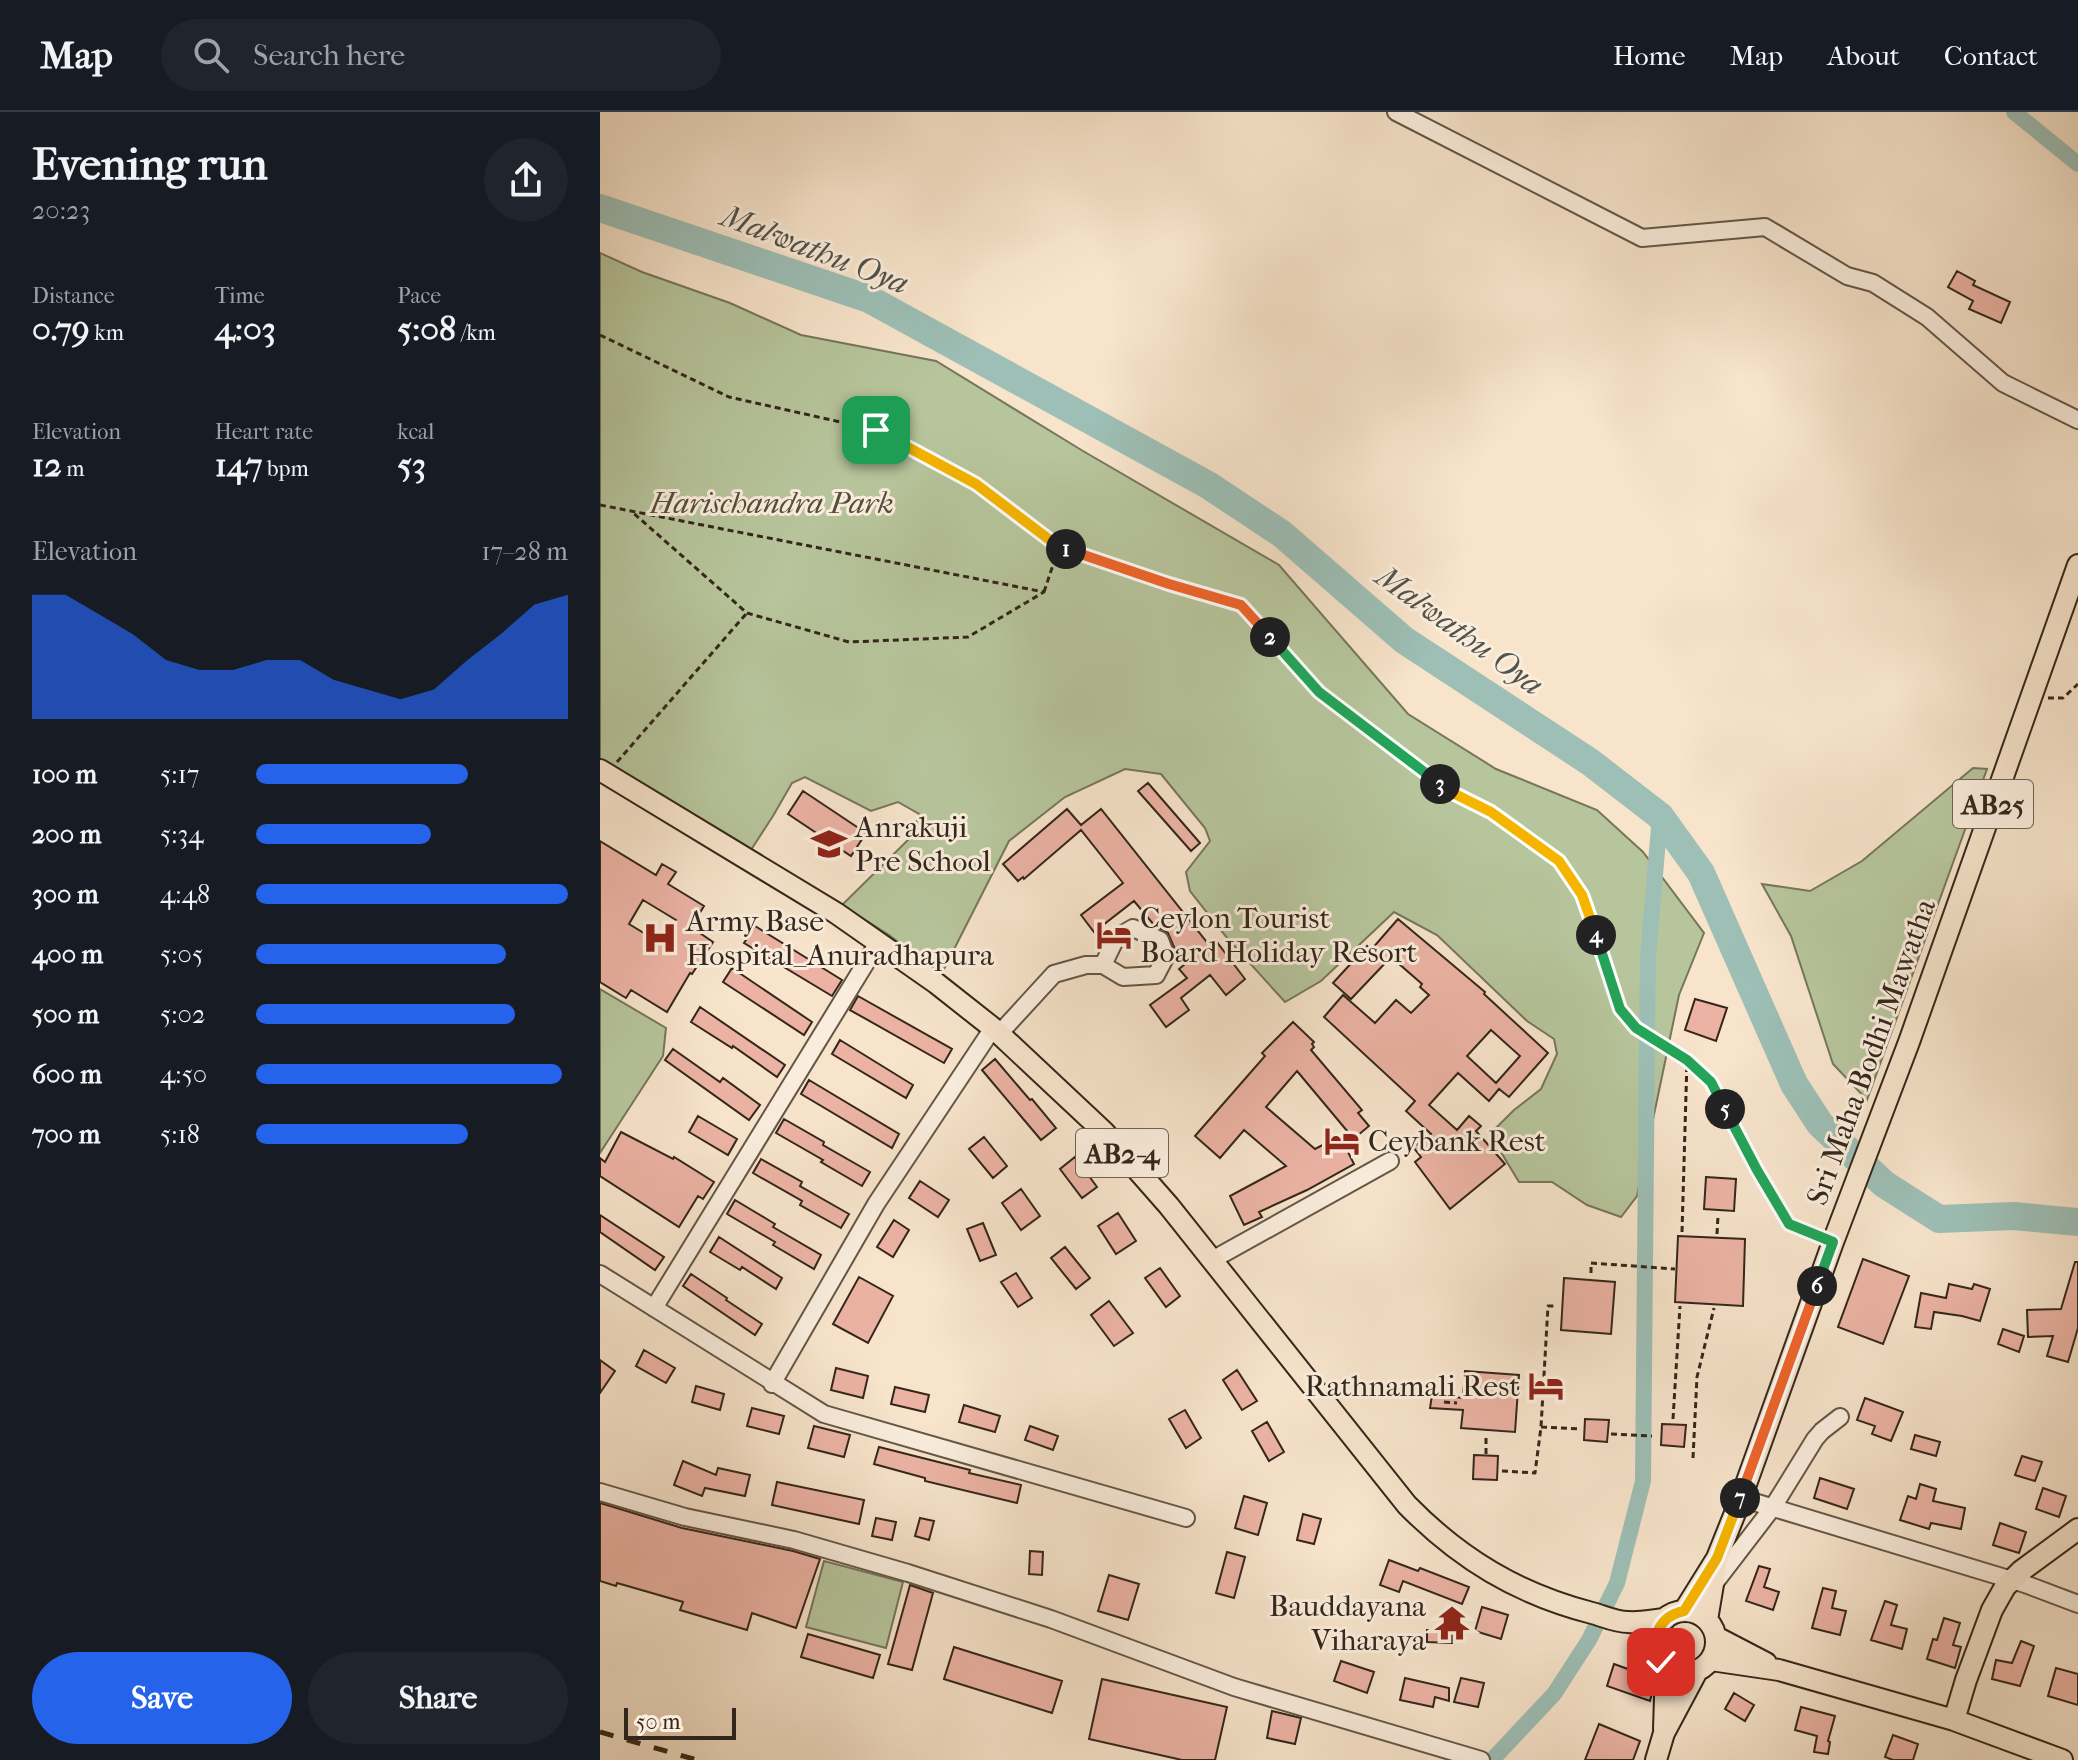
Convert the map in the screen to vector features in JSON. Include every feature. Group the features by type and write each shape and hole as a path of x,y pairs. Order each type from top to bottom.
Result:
{"main road":[{"name":"Sri Maha Bodhi Mawatha","path":"1712,1628 1717,1558 1909,1042 2078,565"},
{"name":"AB2-4","path":"604,772 836,913 936,983 996,1031 1104,1132 1169,1206 1407,1505 1456,1550 1492,1574 1572,1608 1627,1623 1674,1615"},
{"path":"1954,1720 1992,1610 2005,1587 2078,1529"},
{"name":"Sri Maha Bodhi Mawatha","path":"1674,1615 1717,1558"},
{"path":"1664,1733 1661,1658 1656,1633 1674,1615 1696,1613 1712,1628 1779,1670"},
{"name":"AB2-4","path":"1627,1623 1661,1658"},
{"path":"1656,1760 1664,1733 1716,1649 1712,1628"},
{"path":"1661,1658 1681,1673 1704,1666 1779,1670 1954,1720 2021,1752 2062,1760"}],"street":[{"path":"1396,112 1642,238 1765,227 1847,276 1873,283 1927,317 2003,383 2078,420"},
{"path":"654,1308 878,943"},
{"path":"772,1384 876,1204 996,1031 1054,974 1086,965 1103,965"},
{"path":"1212,1260 1390,1161"},
{"path":"600,1274 824,1414 1186,1518"},
{"path":"1714,1584 1773,1507 1815,1439 1840,1417"},
{"path":"600,1492 685,1517 770,1534 908,1573 1051,1619 1234,1687 1481,1760"},
{"path":"1741,1498 2011,1580 2078,1604"}],"path":[{"path":"600,335 729,397 876,430 976,484 1059,547 1241,605 1319,692 1449,791 1491,812 1559,861 1582,895 1620,1009 1636,1028 1687,1060 1711,1082 1789,1224 1833,1242"},
{"path":"600,505 1044,592"},
{"path":"631,511 747,613 849,642 968,637 1044,592 1059,547"},
{"path":"604,772 747,613"},
{"path":"2031,698 2063,698 2078,684"},
{"path":"1682,1232 1687,1060"},
{"path":"1717,1234 1718,1216"},
{"path":"1591,1273 1591,1263 1675,1269"},
{"path":"1502,1471 1535,1473 1541,1427 1548,1306 1556,1306"},
{"path":"1673,1419 1680,1306"},
{"path":"1693,1458 1697,1377 1714,1308"},
{"path":"1444,1402 1457,1403"},
{"path":"1541,1427 1581,1429"},
{"path":"1611,1434 1652,1436"},
{"path":"1486,1438 1486,1454"}],"green space":[{"name":"Harischandra Park","path":"600,253 642,272 730,303 801,335 936,361 1279,565 1408,714 1496,769 1597,810 1643,852 1704,933 1679,995 1637,1196 1621,1217 1587,1205 1552,1182 1519,1182 1490,1134 1541,1089 1557,1054 1554,1039 1527,1021 1437,935 1394,912 1321,981 1285,1002 1190,891 1186,872 1210,841 1205,828 1161,774 1125,769 1065,797 1009,841 941,975 889,935 842,905 912,836 919,814 898,802 871,811 805,777 792,783 749,853 600,764"},
{"path":"1973,768 1987,769 1867,1100 1833,1064 1791,936 1762,884 1810,891 1862,861"},
{"path":"600,989 666,1028 663,1056 600,1153"},
{"path":"824,1561 903,1582 886,1648 806,1627"}],"building":[{"path":"1957,271 1975,281 1973,285 2010,302 2001,323 1969,309 1973,301 1948,287"},
{"path":"1148,783 1200,843 1191,851 1138,791"},
{"path":"803,791 866,833 851,856 788,814"},
{"path":"1067,809 1081,825 1101,809 1210,946 1216,941 1245,979 1226,995 1210,975 1181,998 1189,1010 1166,1027 1150,1005 1187,978 1179,969 1185,964 1168,933 1154,925 1134,901 1094,932 1081,915 1123,883 1081,830 1024,879 1018,881 1003,864"},
{"path":"600,841 656,875 662,864 676,872 668,884 704,906 691,927 713,942 667,1012 631,990 626,998 600,982","holes":["643,900 676,920 662,944 629,924"]},
{"path":"1398,919 1485,992 1548,1053 1509,1097 1499,1089 1489,1101 1458,1073 1429,1105 1457,1130 1469,1116 1481,1126 1476,1131 1505,1164 1450,1209 1415,1162 1421,1157 1413,1147 1431,1134 1406,1111 1415,1101 1324,1017 1343,995 1375,1023 1396,1000 1411,1013 1429,995 1420,987 1422,984 1391,957 1351,999 1333,983 1367,946 1371,950","holes":["1491,1030 1520,1056 1496,1083 1467,1056"]},
{"path":"755,926 842,980 832,996 744,943"},
{"path":"732,968 812,1022 804,1035 723,982"},
{"path":"858,996 952,1049 944,1063 850,1010"},
{"path":"1695,999 1727,1008 1716,1041 1685,1030"},
{"path":"700,1007 785,1065 777,1077 733,1046 691,1022"},
{"path":"1293,1022 1314,1042 1311,1050 1362,1110 1358,1113 1369,1126 1345,1146 1354,1164 1259,1212 1262,1217 1244,1225 1230,1196 1286,1166 1244,1130 1220,1158 1195,1136 1265,1056 1262,1053","holes":["1297,1071 1348,1132 1315,1149 1266,1107"]},
{"path":"840,1040 913,1085 906,1098 832,1054"},
{"path":"673,1049 720,1082 723,1078 760,1105 749,1120 665,1060"},
{"path":"995,1059 1056,1128 1041,1140 982,1070"},
{"path":"809,1080 899,1134 892,1148 801,1094"},
{"path":"698,1116 737,1139 728,1155 689,1132"},
{"path":"784,1119 870,1172 862,1186 776,1133"},
{"path":"621,1132 674,1157 714,1182 703,1199 698,1196 679,1227 600,1176 600,1158 605,1162"},
{"path":"984,1137 1007,1166 993,1178 969,1149"},
{"path":"1075,1157 1097,1187 1082,1198 1060,1169"},
{"path":"761,1159 849,1214 841,1228 753,1173"},
{"path":"1706,1177 1736,1179 1734,1211 1704,1209"},
{"path":"920,1181 949,1200 938,1217 909,1198"},
{"path":"1021,1189 1040,1216 1021,1230 1002,1203"},
{"path":"735,1200 821,1255 814,1269 727,1214"},
{"path":"1118,1213 1136,1241 1116,1254 1098,1226"},
{"path":"600,1215 664,1257 655,1270 600,1232"},
{"path":"894,1220 909,1230 893,1257 877,1247"},
{"path":"983,1223 996,1255 980,1261 967,1229"},
{"path":"1678,1236 1745,1239 1743,1306 1675,1302"},
{"path":"719,1237 782,1278 776,1289 742,1267 740,1270 710,1252"},
{"path":"1065,1247 1090,1278 1076,1289 1051,1258"},
{"path":"1863,1259 1909,1276 1883,1344 1838,1327"},
{"path":"2075,1262 2078,1262 2078,1328 2068,1362 2047,1356 2053,1336 2028,1337 2027,1310 2061,1309"},
{"path":"1160,1268 1180,1296 1166,1307 1145,1278"},
{"path":"1016,1273 1032,1298 1018,1307 1001,1282"},
{"path":"691,1274 762,1324 755,1335 683,1286"},
{"path":"859,1277 893,1296 868,1343 833,1324"},
{"path":"1564,1278 1615,1282 1611,1334 1561,1330"},
{"path":"1949,1284 1972,1289 1974,1284 1990,1289 1980,1321 1934,1312 1931,1329 1915,1327 1921,1293 1946,1298"},
{"path":"1109,1301 1133,1333 1114,1346 1091,1315"},
{"path":"2003,1329 2024,1336 2019,1352 1998,1344"},
{"path":"644,1350 675,1368 666,1383 636,1366"},
{"path":"600,1360 615,1371 600,1393"},
{"path":"836,1368 868,1376 863,1398 831,1390"},
{"path":"1237,1370 1257,1401 1242,1410 1223,1380"},
{"path":"1465,1371 1519,1375 1515,1432 1461,1428 1463,1410 1430,1408 1432,1395 1463,1398"},
{"path":"696,1386 724,1394 720,1410 692,1402"},
{"path":"895,1387 929,1395 925,1412 891,1404"},
{"path":"1865,1398 1903,1412 1891,1441 1872,1434 1875,1426 1857,1420"},
{"path":"964,1405 1000,1416 995,1432 959,1422"},
{"path":"752,1408 784,1416 779,1434 747,1426"},
{"path":"1185,1410 1201,1438 1186,1448 1169,1419"},
{"path":"1585,1419 1609,1420 1607,1442 1584,1440"},
{"path":"1267,1422 1284,1452 1269,1461 1252,1431"},
{"path":"1662,1424 1686,1425 1684,1447 1661,1445"},
{"path":"814,1426 850,1435 844,1457 808,1448"},
{"path":"1030,1426 1058,1436 1053,1450 1025,1440"},
{"path":"1915,1435 1940,1442 1936,1456 1911,1449"},
{"path":"879,1447 1021,1485 1017,1503 925,1481 925,1478 874,1464"},
{"path":"1474,1455 1498,1456 1497,1480 1473,1479"},
{"path":"2022,1456 2042,1462 2035,1481 2015,1475"},
{"path":"683,1461 716,1475 718,1468 750,1475 745,1496 705,1488 702,1496 674,1485"},
{"path":"1820,1478 1854,1489 1847,1509 1814,1498"},
{"path":"777,1482 864,1500 859,1524 772,1505"},
{"path":"1920,1484 1936,1489 1933,1501 1965,1508 1961,1529 1931,1523 1929,1529 1900,1520 1908,1496 1916,1499"},
{"path":"2043,1488 2066,1496 2059,1517 2036,1509"},
{"path":"1244,1496 1267,1503 1258,1535 1235,1528"},
{"path":"600,1503 682,1528 820,1559 796,1628 752,1613 747,1630 680,1610 683,1602 600,1581"},
{"path":"1303,1514 1321,1519 1314,1544 1297,1540"},
{"path":"876,1518 896,1522 892,1540 872,1536"},
{"path":"920,1518 934,1521 929,1540 915,1536"},
{"path":"2000,1523 2026,1532 2019,1553 1993,1545"},
{"path":"1030,1551 1043,1552 1042,1575 1029,1574"},
{"path":"1227,1552 1245,1557 1234,1598 1216,1593"},
{"path":"1389,1560 1469,1587 1462,1604 1403,1581 1399,1592 1380,1585"},
{"path":"1759,1566 1770,1569 1764,1587 1779,1592 1773,1610 1746,1601"},
{"path":"1109,1575 1139,1584 1128,1620 1098,1611"},
{"path":"910,1585 933,1593 912,1670 888,1664"},
{"path":"1823,1588 1836,1591 1832,1608 1846,1611 1840,1635 1812,1628"},
{"path":"1885,1601 1897,1605 1891,1625 1907,1629 1902,1649 1871,1640"},
{"path":"1482,1607 1508,1615 1501,1639 1475,1631"},
{"path":"1944,1618 1960,1623 1953,1645 1961,1647 1955,1668 1927,1659"},
{"path":"1427,1630 1452,1631 1452,1643 1427,1642"},
{"path":"808,1634 880,1655 873,1678 801,1657"},
{"path":"2021,1641 2034,1646 2020,1686 1992,1679 1996,1660 2012,1663"},
{"path":"954,1647 1062,1681 1052,1713 944,1679"},
{"path":"1341,1661 1374,1672 1367,1693 1334,1681"},
{"path":"1614,1664 1653,1678 1650,1701 1607,1686"},
{"path":"2056,1668 2078,1674 2078,1705 2048,1696"},
{"path":"1405,1678 1449,1688 1449,1701 1435,1697 1433,1707 1400,1700"},
{"path":"1461,1678 1484,1683 1478,1707 1454,1702"},
{"path":"1102,1679 1227,1707 1215,1760 1182,1760 1089,1739"},
{"path":"1734,1693 1754,1705 1745,1721 1725,1709"},
{"path":"1801,1707 1835,1716 1828,1754 1814,1752 1817,1736 1795,1730"},
{"path":"1272,1711 1301,1718 1295,1744 1267,1738"},
{"path":"1599,1724 1640,1741 1633,1760 1585,1760"},
{"path":"1893,1735 1918,1744 1913,1760 1885,1757"}],"waterway":[{"path":"2014,112 2078,164"},
{"name":"Malwathu Oya","path":"600,208 869,299 1208,485 1282,534 1404,640 1590,762 1660,816 1701,873 1794,1084 1820,1124 1884,1184 1939,1219 2014,1216 2078,1222"},
{"path":"1647,1026 1648,957 1660,816"},
{"path":"1492,1760 1554,1694 1589,1640 1617,1583 1643,1481 1647,1043"}],"railway":[{"path":"600,1732 697,1760"}],"place":[{"name":"Anrakuji Pre School","path":"829,844"},
{"name":"Ceylon Tourist Board Holiday Resort","path":"1114,935"},
{"name":"Army Base Hospital_Anuradhapura","path":"660,938"},
{"name":"Ceybank Rest","path":"1342,1141"},
{"name":"Rathnamali Rest","path":"1546,1386"},
{"name":"Bauddayana Viharaya","path":"1452,1623"}],"route":[{"path":"876,430 976,484 1059,547 1241,605 1319,692 1449,791 1491,812 1559,861 1582,895 1620,1009 1636,1028 1687,1060 1711,1082 1789,1224 1833,1242 1717,1558 1684,1611 1670,1615 1656,1633 1655,1649 1661,1662"}]}
